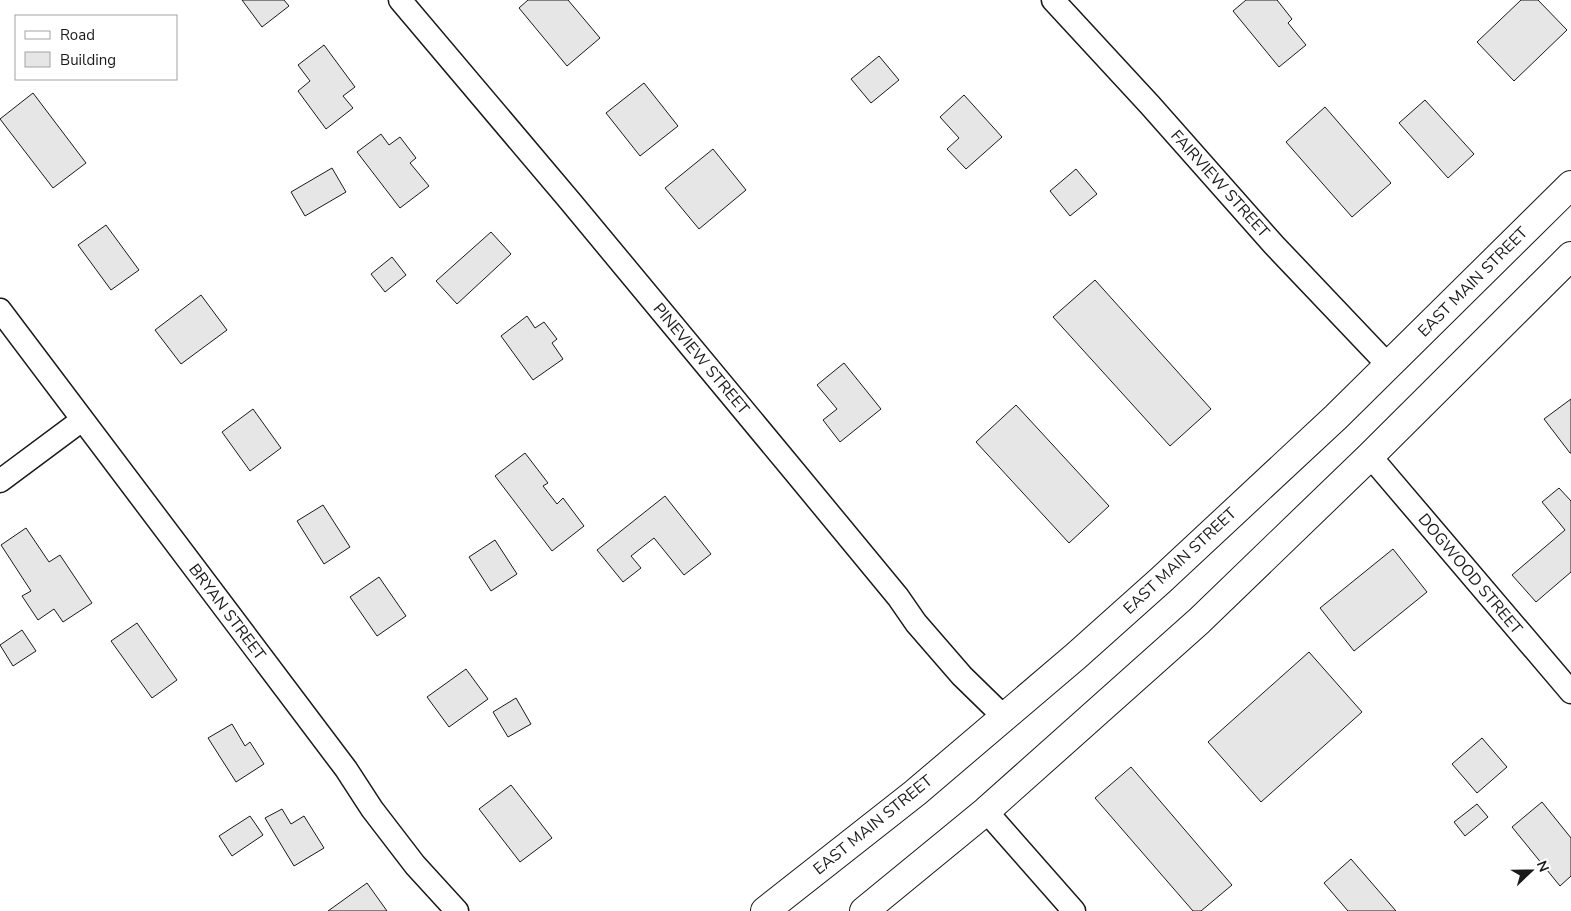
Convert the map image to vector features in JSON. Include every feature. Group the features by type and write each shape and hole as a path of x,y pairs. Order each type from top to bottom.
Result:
{"main road":[{"name":"EAST MAIN STREET","path":"765,911 915,793 1076,656 1161,580 1389,366 1571,184"},
{"path":"864,911 986,811 1199,621 1370,456 1571,256"}],"street":[{"name":"PINEVIEW STREET","path":"400,0 794,471 898,597 916,622 962,676 1004,716"},
{"name":"FAIRVIEW STREET","path":"1053,0 1150,105 1274,245 1389,366"},
{"name":"BRYAN STREET","path":"0,310 340,762 372,809 415,865 457,911"},
{"path":"0,481 82,420"},
{"name":"DOGWOOD STREET","path":"1370,456 1571,692"},
{"path":"986,811 1074,911"}],"building":[{"path":"242,0 284,0 289,6 262,27"},
{"path":"528,0 568,0 600,38 567,66 519,8"},
{"path":"1246,0 1277,0 1292,19 1288,23 1306,45 1279,67 1233,11"},
{"path":"1521,0 1538,0 1567,30 1514,81 1477,42"},
{"path":"324,45 355,87 343,96 353,108 326,129 298,91 310,81 298,65"},
{"path":"879,56 899,80 871,103 851,79"},
{"path":"644,83 678,126 640,156 606,113"},
{"path":"33,93 86,163 53,188 0,119"},
{"path":"964,95 1002,137 966,169 947,149 959,138 940,117"},
{"path":"1425,100 1474,154 1448,178 1399,123"},
{"path":"1325,107 1391,183 1352,217 1286,142"},
{"path":"381,134 389,145 400,137 416,158 410,163 429,186 400,208 357,152"},
{"path":"713,149 746,190 699,229 665,188"},
{"path":"332,168 346,192 305,216 291,192"},
{"path":"1076,169 1097,194 1070,216 1050,191"},
{"path":"106,225 139,270 111,290 78,245"},
{"path":"491,232 511,254 457,304 436,281"},
{"path":"392,257 406,275 385,292 371,274"},
{"path":"1095,280 1211,409 1170,446 1053,317"},
{"path":"201,295 227,330 181,364 155,330"},
{"path":"527,316 535,328 544,322 557,339 552,343 563,359 533,380 501,336"},
{"path":"844,363 881,409 840,442 823,420 837,409 817,385"},
{"path":"1571,399 1571,453 1570,453 1544,419"},
{"path":"1016,405 1109,506 1069,543 976,442"},
{"path":"253,409 281,448 250,471 222,432"},
{"path":"525,453 548,483 543,486 557,504 563,498 584,526 552,551 495,476"},
{"path":"1559,488 1571,501 1571,572 1536,602 1512,575 1565,530 1542,502"},
{"path":"665,496 711,554 684,575 654,538 631,556 641,568 623,582 597,550"},
{"path":"323,505 350,547 324,564 297,521"},
{"path":"26,528 49,562 60,555 92,603 63,622 54,609 38,620 22,596 31,591 1,545"},
{"path":"495,540 517,574 491,591 469,557"},
{"path":"1393,549 1427,592 1354,651 1320,608"},
{"path":"379,577 406,616 377,636 350,597"},
{"path":"137,623 177,680 152,698 111,641"},
{"path":"22,630 36,651 13,666 0,645"},
{"path":"1309,652 1362,712 1261,802 1208,742"},
{"path":"466,669 488,699 449,727 427,697"},
{"path":"516,698 531,724 508,737 493,712"},
{"path":"232,724 245,746 250,742 264,764 236,782 208,738"},
{"path":"1482,738 1507,767 1477,793 1452,764"},
{"path":"1131,767 1232,885 1201,911 1193,911 1095,798"},
{"path":"511,785 552,838 520,862 479,809"},
{"path":"1542,802 1571,838 1571,876 1560,886 1512,827"},
{"path":"1477,804 1488,817 1465,836 1454,822"},
{"path":"282,809 291,824 304,816 324,848 294,866 265,818"},
{"path":"250,816 263,835 232,856 219,836"},
{"path":"1351,859 1396,911 1348,911 1324,883"},
{"path":"367,883 387,911 328,911"}]}
